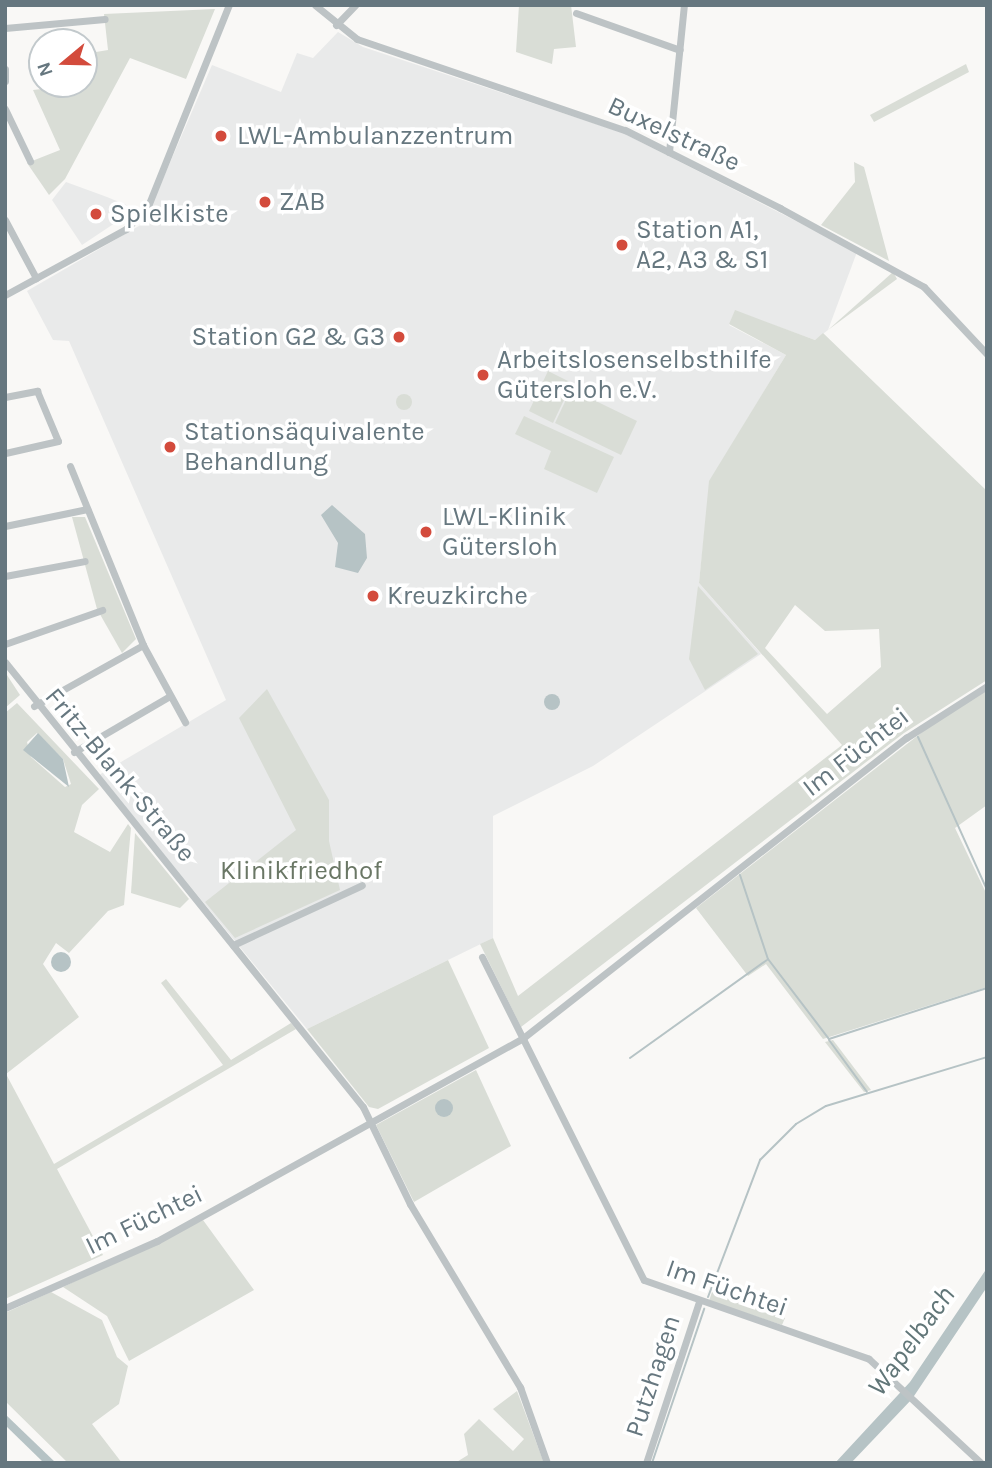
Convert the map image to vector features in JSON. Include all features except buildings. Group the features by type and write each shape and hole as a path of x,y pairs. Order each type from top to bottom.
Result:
{"street":[{"path":"5,295 126,229 148,206 229,5"},
{"name":"Buxelstraße","path":"315,5 356,39 625,130 668,152 906,276 987,354"},
{"path":"336,25 355,5"},
{"path":"668,152 684,5"},
{"path":"576,13 680,50"},
{"path":"5,29 105,19"},
{"path":"5,69 5,81"},
{"path":"5,109 30,161"},
{"path":"5,220 36,278"},
{"path":"5,397 37,391 58,442 5,453"},
{"path":"70,467 143,645 185,722"},
{"path":"5,526 87,509"},
{"path":"5,576 85,561"},
{"path":"5,644 102,610"},
{"path":"34,706 143,645"},
{"name":"Fritz-Blank-Straße","path":"5,662 34,706 233,945 371,1122"},
{"name":"Im Füchtei","path":"5,1308 157,1241 523,1038 906,738 987,686"},
{"path":"74,752 170,696"},
{"path":"233,945 362,885"},
{"name":"Im Füchtei","path":"482,957 639,1273 649,1284 869,1359 901,1384 981,1463"},
{"path":"371,1122 410,1204 520,1387 547,1463"},
{"name":"Putzhagen","path":"646,1463 699,1302"}],"shaded area":[{"name":"LWL-Klinik Gütersloh","path":"338,32 363,47 623,133 857,252 828,330 815,340 735,311 729,325 786,355 710,481 699,583 761,654 593,766 493,816 493,938 307,1029 99,775 226,700 69,341 53,340 27,291 144,223 212,65 281,92 297,53 313,58"},
{"name":"Spielkiste","path":"66,182 136,209 82,245 52,200"},
{"path":"332,505 365,534 367,558 358,573 335,567 338,543 321,515"},
{"path":"549,694 555,694 560,702 558,708 549,710 544,705 544,699"},
{"path":"38,733 63,759 69,787 23,750"},
{"path":"61,952 68,955 71,962 68,969 61,972 54,969 51,962 54,955"},
{"path":"444,1099 450,1102 453,1108 450,1114 444,1117 438,1114 435,1108 438,1102"},
{"path":"987,1268 987,1287 912,1399 851,1463 835,1463 910,1382"},
{"path":"5,1414 56,1463 44,1463 5,1425"}],"green space":[{"path":"519,5 571,5 576,47 554,49 552,64 516,52"},
{"path":"215,9 186,79 130,58 65,179 49,195 27,163 60,150 37,98 98,98 98,52 108,50 104,14"},
{"path":"966,64 969,72 874,122 870,115"},
{"path":"854,162 864,167 889,261 821,225 855,182"},
{"path":"893,272 897,279 828,330"},
{"path":"735,310 815,340 823,333 987,491 987,680 904,733 521,1027 480,944 493,938 518,996 842,745 699,583 709,481 786,355 729,324","holes":["795,605 825,631 879,629 881,667 827,714 765,648"]},
{"path":"548,371 572,383 553,423 529,411"},
{"path":"571,389 637,421 621,455 555,423"},
{"path":"401,394 407,394 412,402 410,408 401,410 396,405 396,399"},
{"path":"524,416 614,457 597,493 544,469 551,451 515,434"},
{"path":"72,517 85,517 136,639 122,653 97,609"},
{"path":"698,586 758,654 705,690 689,659"},
{"path":"5,672 20,695 5,708"},
{"name":"Klinikfriedhof","path":"267,689 329,800 329,841 340,890 235,938 205,902 296,830 239,718"},
{"path":"987,690 987,805 955,828 987,895 987,987 823,1039 766,964 748,976 696,908 961,702"},
{"path":"17,703 99,789 82,805 74,832 110,852 128,824 131,828 124,905 108,911 69,953 56,943 43,964 79,1017 6,1074 54,1164 223,1065 161,983 166,979 231,1060 291,1023 296,1029 57,1169 103,1255 5,1299 5,713","holes":["37,733 63,759 71,784 65,787 31,757 27,742"]},
{"path":"135,833 189,899 180,908 131,893"},
{"path":"448,960 489,1048 378,1109 369,1107 307,1029"},
{"path":"833,1040 871,1090 864,1092 825,1042"},
{"path":"476,1070 511,1146 414,1202 376,1125"},
{"path":"203,1220 254,1290 129,1361 107,1316 63,1287"},
{"path":"51,1292 102,1320 117,1357 128,1366 119,1404 92,1424 122,1463 68,1463 5,1401 5,1313"},
{"path":"712,1292 785,1318 782,1325 709,1301"},
{"path":"517,1391 544,1463 455,1463 468,1455 464,1434 479,1419 513,1451 524,1439 493,1409"}],"waterway":[{"path":"918,737 987,890"},
{"path":"740,875 768,959 829,1039 987,988"},
{"path":"630,1058 767,960"},
{"path":"829,1040 867,1092"},
{"path":"708,1297 760,1160 796,1124 826,1106 987,1057"},
{"path":"652,1463 704,1309"}],"place":[{"name":"LWL-Ambulanzzentrum","path":"221,136"},
{"name":"ZAB","path":"265,202"},
{"name":"Spielkiste","path":"96,214"},
{"name":"Station A1, A2, A3 & S1","path":"622,245"},
{"name":"Station G2 & G3","path":"399,337"},
{"name":"Arbeitslosenselbsthilfe Gütersloh e.V.","path":"483,375"},
{"name":"Stationsäquivalente Behandlung","path":"170,447"},
{"name":"LWL-Klinik Gütersloh","path":"426,532"},
{"name":"Kreuzkirche","path":"373,596"}],"water label":[{"name":"Wapelbach","path":"911,1341"}]}
